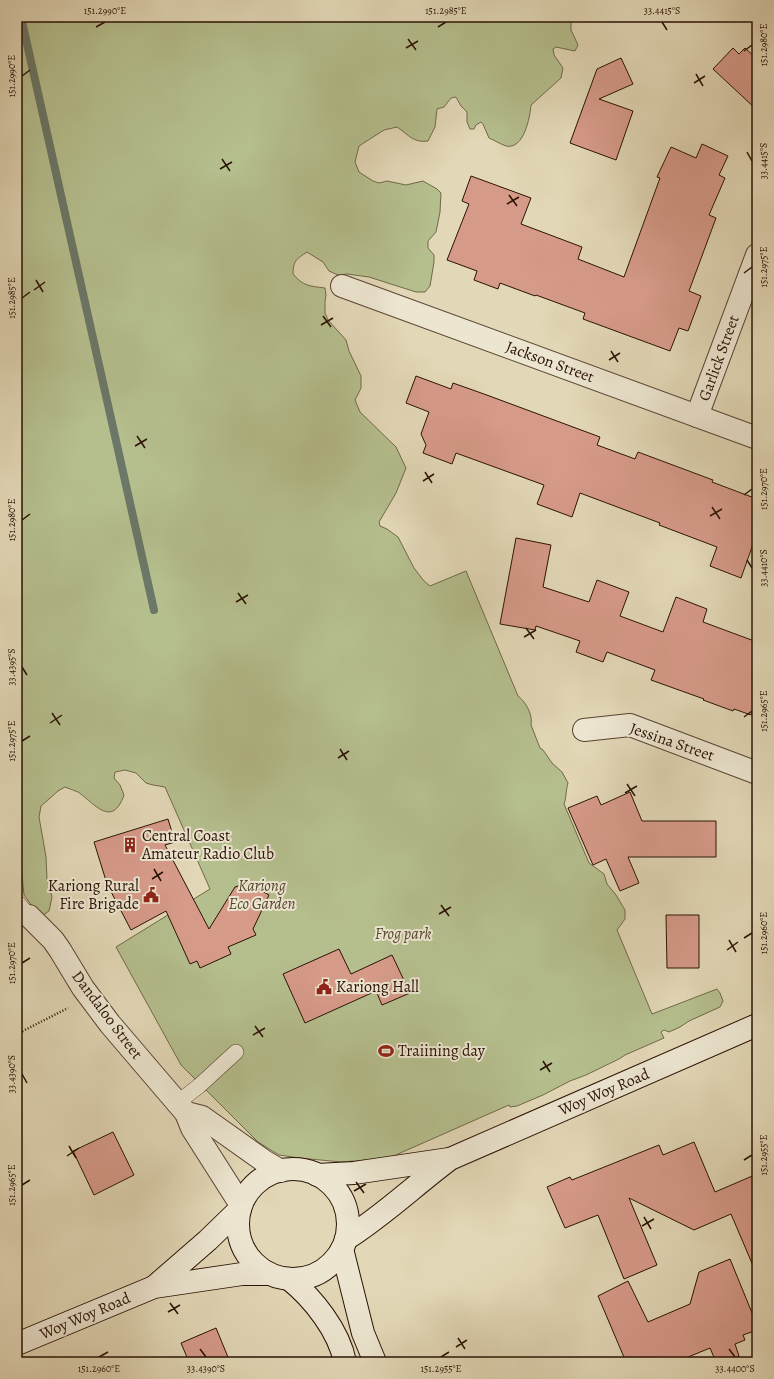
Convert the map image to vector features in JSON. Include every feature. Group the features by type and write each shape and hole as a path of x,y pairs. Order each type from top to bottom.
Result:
{"street":[{"name":"Garlick Street","path":"697,416 757,255"},
{"name":"Jackson Street","path":"342,286 757,438"},
{"name":"Jessina Street","path":"584,730 630,725 757,772"},
{"name":"Dandaloo Street","path":"21,910 53,940 83,988 110,1024 181,1108 241,1207"},
{"name":"Woy Woy Road","path":"317,1175 354,1173 450,1158 757,1024"},
{"path":"181,1108 202,1117 264,1161 281,1171"},
{"name":"Woy Woy Road","path":"344,1244 450,1158"},
{"path":"280,1277 302,1279 326,1269 335,1260 344,1244 348,1224 346,1209 339,1195 330,1184 317,1175 306,1171 293,1169 268,1175 247,1193 241,1207 238,1224 241,1240 247,1254 257,1266 302,1290 323,1315 343,1352 345,1362"},
{"name":"Woy Woy Road","path":"154,1287 208,1240 241,1207"},
{"path":"344,1244 363,1333 375,1362"},
{"name":"Woy Woy Road","path":"17,1344 154,1287 242,1274 280,1277"}],"lane":[{"path":"181,1108 199,1086 236,1052"}],"path":[{"path":"17,1034 69,1008"}],"green space":[{"path":"17,17 571,17 571,30 578,45 575,51 556,47 553,49 554,55 563,68 561,78 531,105 525,132 517,143 512,146 506,146 489,138 481,122 476,125 474,129 470,129 467,122 467,112 461,106 456,97 451,98 444,107 437,109 435,127 428,141 415,140 397,127 384,130 359,146 355,162 359,172 373,181 379,183 387,181 406,185 423,181 441,193 440,212 436,232 428,241 428,248 434,255 434,262 430,286 425,292 416,292 369,277 347,274 338,275 329,271 323,262 307,252 296,260 293,274 307,285 325,288 325,313 328,320 346,340 349,351 361,376 361,388 355,400 360,412 396,447 406,468 396,493 379,522 380,526 398,537 414,568 430,586 466,571 518,696 528,709 531,717 531,725 540,748 552,763 562,772 568,783 564,804 589,863 604,874 607,884 625,910 625,919 617,930 652,1014 717,989 723,1001 720,1007 669,1032 664,1030 661,1032 664,1038 625,1055 543,1095 517,1106 510,1107 509,1105 389,1158 342,1162 279,1155 258,1142 181,1065 116,947 210,889 165,787 146,783 136,773 125,770 115,772 114,778 120,785 124,795 119,805 114,810 108,812 96,807 76,791 65,787 58,791 41,806 39,817 46,857 47,879 52,897 49,911 42,916 34,909 24,895 17,824"}],"building":[{"path":"733,48 739,54 745,48 757,59 757,110 713,69"},
{"path":"621,58 633,84 599,99 633,111 616,160 570,143 597,69"},
{"path":"702,144 728,156 719,175 725,178 709,215 716,218 689,291 701,296 688,331 679,328 670,351 583,319 585,313 536,295 535,296 500,283 498,289 474,280 477,271 447,260 469,204 462,201 471,176 531,198 521,224 582,247 578,259 624,277 660,178 657,177 671,147 696,158"},
{"path":"416,376 451,389 453,383 484,394 600,437 597,445 635,459 638,452 713,480 712,482 757,499 757,533 741,578 710,566 717,547 659,525 660,523 580,493 572,517 537,504 544,485 456,453 452,464 423,453 426,445 421,434 429,412 406,403"},
{"path":"516,538 551,545 543,587 589,602 597,580 629,592 620,616 663,632 676,597 707,609 703,622 757,642 757,699 751,715 734,709 733,711 651,680 655,670 607,652 603,662 576,652 580,641 536,626 535,630 500,624"},
{"path":"630,792 642,821 716,821 716,857 628,857 639,883 620,891 606,859 593,865 568,808 597,796 601,805"},
{"path":"168,819 175,842 165,845 209,929 235,887 248,883 269,895 253,929 256,935 228,947 231,954 200,968 197,961 190,964 166,911 131,930 107,884 94,842"},
{"path":"666,915 699,915 699,968 667,968"},
{"name":"Kariong Hall","path":"339,949 351,974 392,955 410,993 382,1005 376,991 305,1023 283,974"},
{"path":"113,1132 134,1175 94,1195 73,1151"},
{"path":"694,1142 715,1192 757,1174 757,1275 731,1214 694,1230 629,1198 657,1265 624,1279 598,1215 565,1228 547,1187 570,1177 572,1180 659,1145 663,1155"},
{"path":"730,1259 757,1325 757,1330 743,1335 745,1340 735,1344 739,1356 724,1362 716,1362 710,1348 676,1362 626,1362 598,1296 628,1281 648,1322 690,1304 699,1272"},
{"path":"216,1328 230,1362 189,1362 181,1343"}],"waterway":[{"path":"21,17 154,610"}],"place":[{"name":"Central Coast Amateur Radio Club","path":"130,845"},
{"name":"Kariong Rural Fire Brigade","path":"151,895"},
{"name":"Kariong Hall","path":"324,987"},
{"name":"Traiining day","path":"386,1051"}],"park label":[{"name":"Kariong Eco Garden","path":"262,895"},
{"name":"Frog park","path":"403,934"}]}
